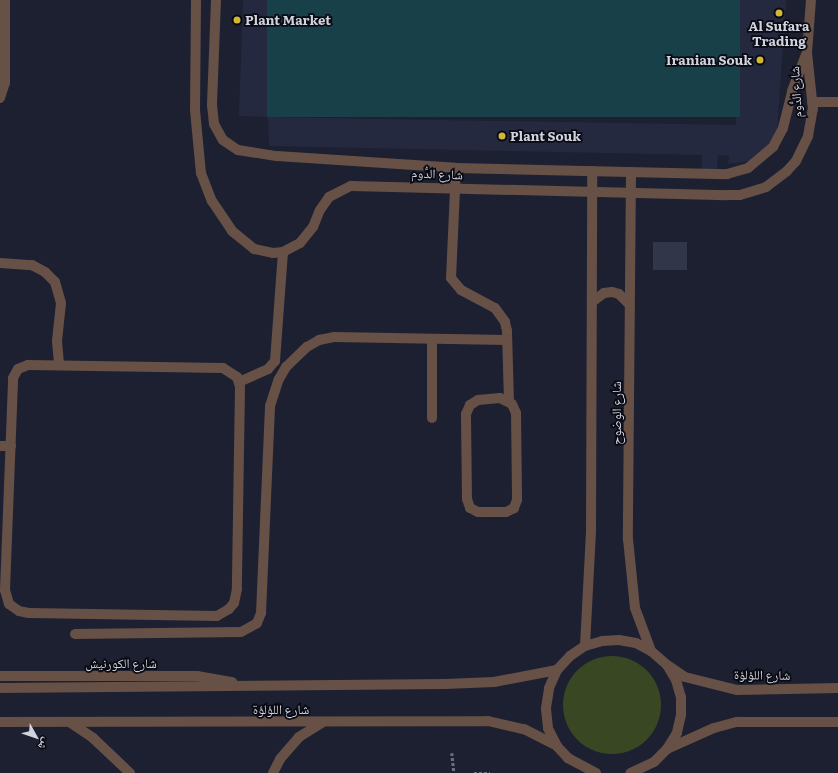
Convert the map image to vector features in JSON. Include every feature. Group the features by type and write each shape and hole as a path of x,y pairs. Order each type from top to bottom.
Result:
{"street":[{"path":"0,98 3,90 2,73 5,0"},
{"path":"196,0 195,110 198,154 206,187 221,217 245,244 263,252 283,252 275,361 268,369 239,382"},
{"name":"شارع الدُّوم","path":"216,0 212,114 218,132 230,146 246,152 270,155 456,168 727,174 758,162 779,138 792,91 807,53"},
{"name":"شارع الدُّوم","path":"283,252 292,248 307,236 324,203 343,188 369,184 456,188 727,195 740,194 766,187 787,171 803,149 811,123 812,102 807,53 811,0"},
{"path":"812,102 838,102"},
{"path":"456,168 451,278 461,290 495,308 505,322 509,401 516,413 517,500 514,508 506,512 478,512 470,508 467,500 468,410 474,402 482,399 500,398 509,401"},
{"name":"شارع الوضوح","path":"585,646 591,532 592,171"},
{"name":"شارع الوضوح","path":"630,172 628,539 635,608 651,651"},
{"path":"0,263 32,266 45,272 55,282 61,303 57,341 59,365"},
{"path":"592,302 604,293 612,292 619,294 629,304"},
{"path":"75,634 241,632 253,627 261,613 270,406 273,392 286,367 307,347 320,340 334,337 507,340"},
{"path":"432,339 432,418"},
{"path":"28,365 223,368 234,373 239,382 237,589 234,604 229,610 217,616 29,613 13,608 6,598 3,590 15,373 28,365"},
{"path":"0,446 11,446"},
{"name":"شارع اللؤلؤة","path":"585,646 602,641 619,640 636,643 651,651 685,677 737,690 838,688"},
{"path":"585,646 570,656 557,670 549,688 546,708 548,728 557,746 582,770 596,773"},
{"path":"646,773 654,762 667,749 676,733 681,704 676,680 667,664"},
{"name":"شارع اللؤلؤة","path":"0,688 494,682 557,670"},
{"name":"شارع الكورنيش","path":"0,676 197,676 217,678 241,686"},
{"name":"شارع اللؤلؤة","path":"0,722 488,721 524,729 557,746"},
{"path":"273,773 280,759 299,737 323,722"},
{"path":"667,749 714,728 737,722 838,722"},
{"path":"71,723 98,742 130,773"},
{"path":"630,773 654,762"}],"path":[{"path":"452,753 454,773"},
{"path":"474,773 490,773"}],"shaded area":[{"path":"243,0 267,0 268,117 239,116"},
{"path":"267,0 740,0 740,117 267,117"},
{"name":"Plant Souk","path":"740,0 786,0 777,133 775,142 750,161 728,164 729,156 718,155 717,170 702,169 702,155 269,146 268,117 736,125"}],"green space":[{"path":"602,656 622,656 631,659 647,670 658,686 661,695 661,715 658,724 647,740 631,751 622,754 602,754 585,746 577,740 571,732 563,715 563,695 571,678 577,670 585,664"}],"building":[{"path":"653,242 687,242 687,270 653,270"}],"place":[{"name":"Al Sufara Trading","path":"779,13"},
{"name":"Plant Market","path":"237,20"},
{"name":"Iranian Souk","path":"760,60"},
{"name":"Plant Souk","path":"502,136"}]}
